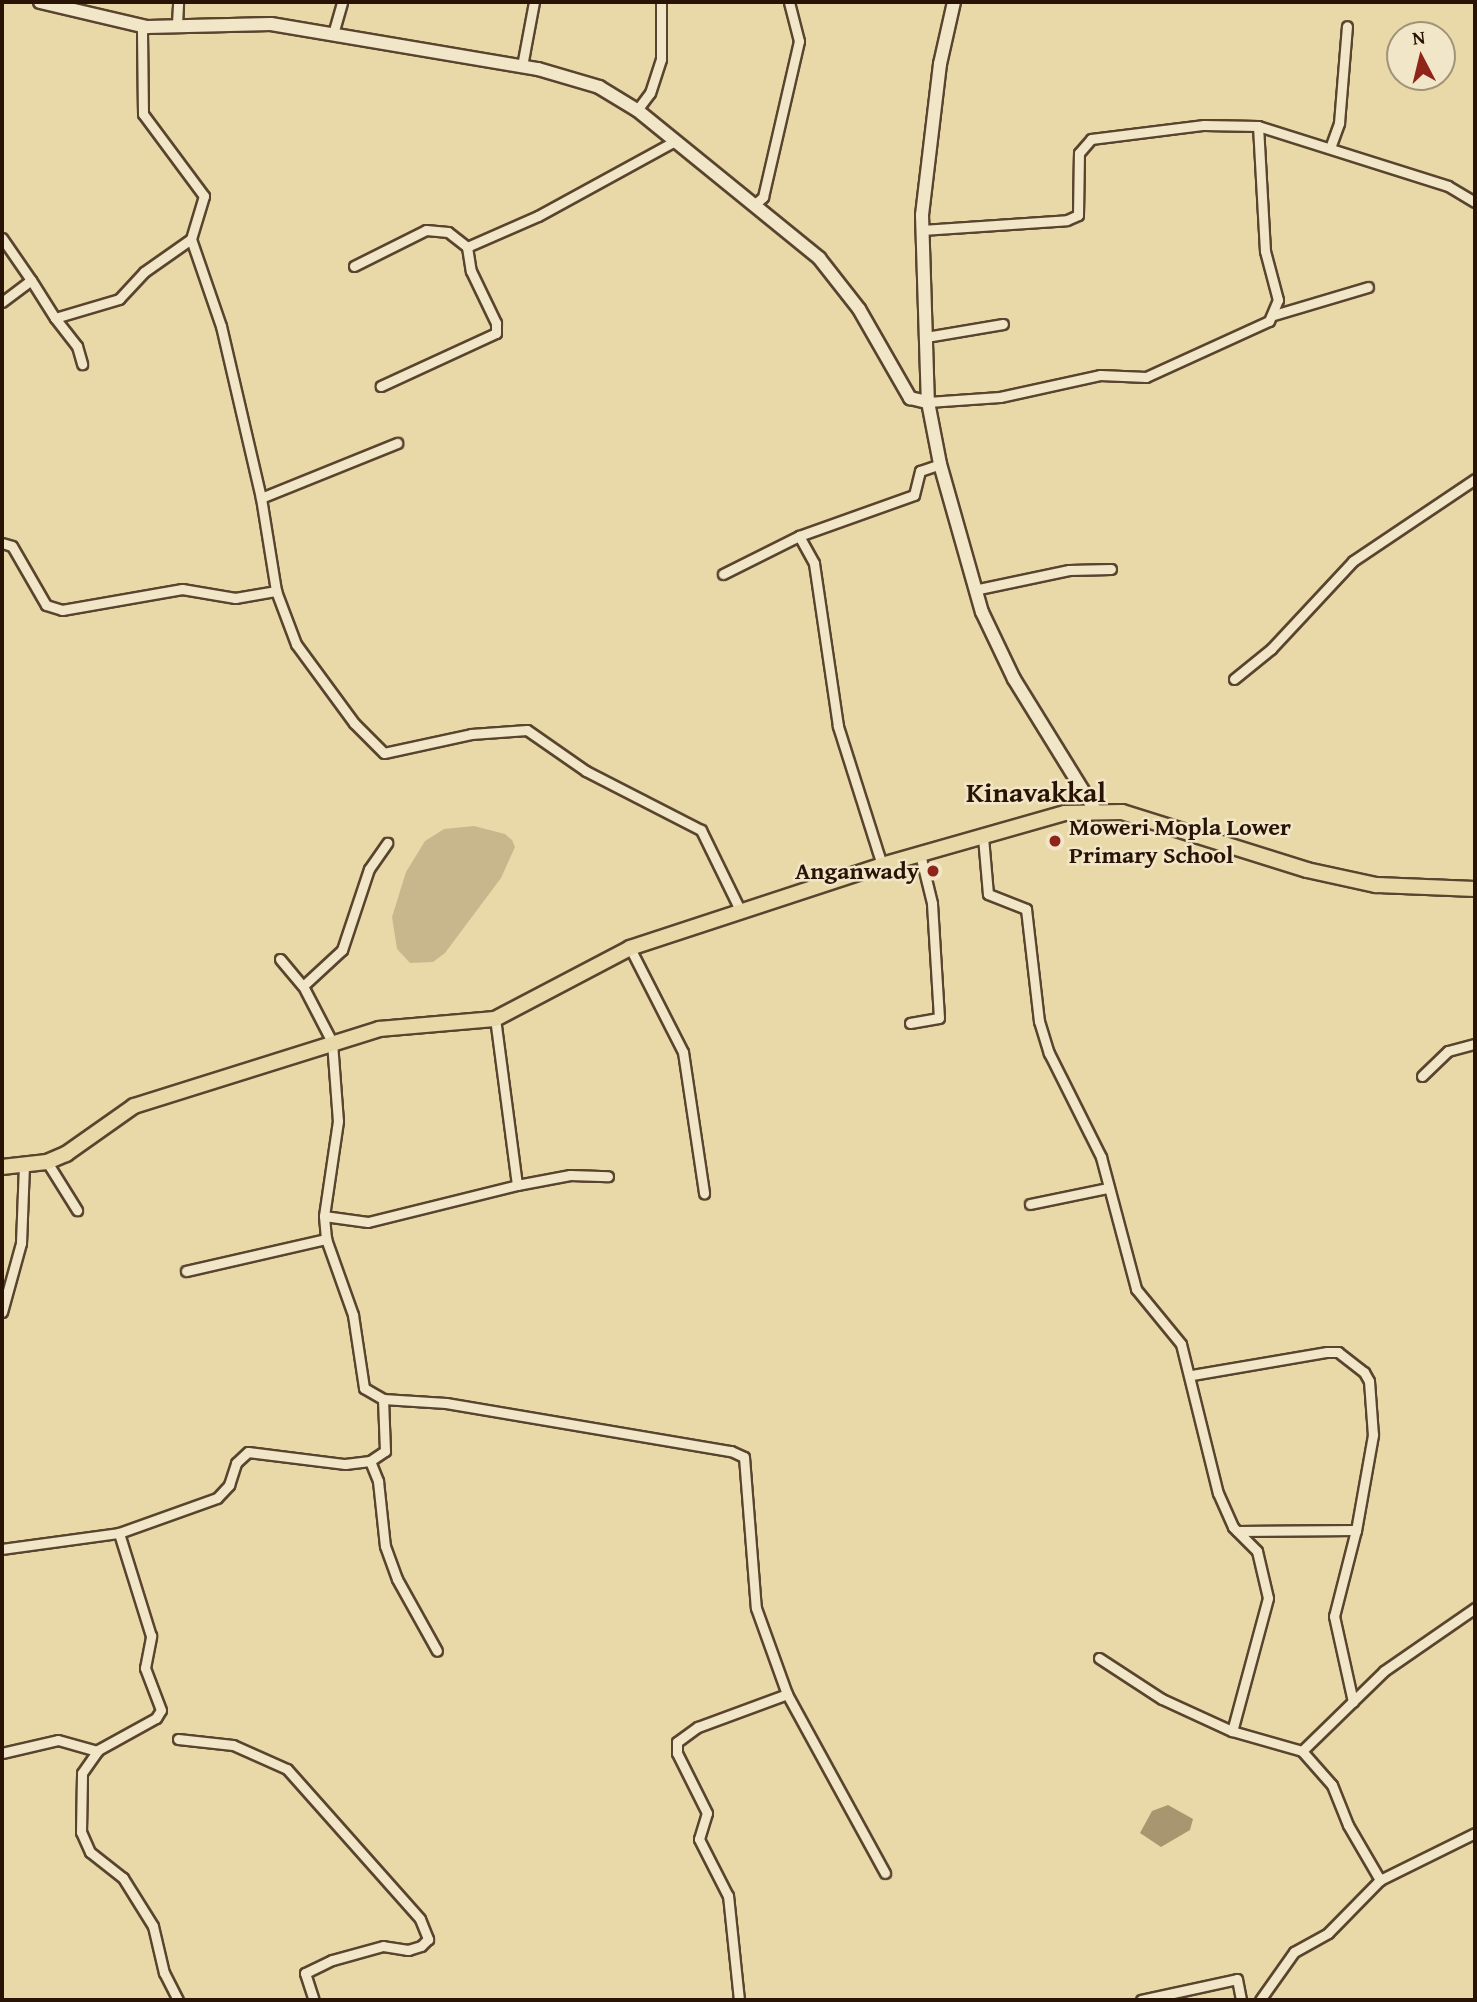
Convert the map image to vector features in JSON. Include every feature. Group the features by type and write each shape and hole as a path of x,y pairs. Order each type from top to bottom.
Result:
{"main road":[{"path":"40,2 142,26 271,24 522,66 599,86 637,110 819,258 859,309 910,398 928,402"},
{"path":"954,2 940,64 922,230 928,402 940,464 974,590 1014,679 1095,810"},
{"path":"2,1167 47,1162 134,1106 379,1029 495,1019 630,948 882,865 1065,813 1095,810 1122,813 1307,870 1362,882 1475,889"}],"street":[{"path":"177,24 178,2"},
{"path":"333,34 342,2"},
{"path":"522,66 534,2"},
{"path":"637,110 650,93 661,59 661,2"},
{"path":"755,204 763,197 799,41 789,2"},
{"path":"142,26 143,114 204,196 191,239 221,326 261,498 276,591 296,644 354,723 384,753 471,734 527,730 586,771 701,830 741,912"},
{"path":"1330,148 1339,122 1347,26"},
{"path":"922,230 1067,219 1078,215 1079,153 1091,139 1204,125 1258,126 1448,186 1475,202"},
{"path":"1258,126 1265,251 1278,300 1275,315"},
{"path":"467,247 551,210 675,141"},
{"path":"354,266 426,230 448,232 467,247 471,271 496,323 496,333 382,386"},
{"path":"2,239 77,346 82,363"},
{"path":"55,318 119,299 144,272 191,239"},
{"path":"2,302 31,279"},
{"path":"928,402 1000,397 1100,375 1146,377 1275,315 1368,287"},
{"path":"926,337 1003,324"},
{"path":"261,498 397,443"},
{"path":"915,493 920,471 940,464"},
{"path":"1234,679 1271,649 1353,561 1475,479"},
{"path":"723,574 799,536 926,489"},
{"path":"799,536 814,563 838,726 882,865"},
{"path":"2,543 12,546 46,605 62,610 182,589 235,598 276,591"},
{"path":"974,590 1069,570 1111,569"},
{"path":"983,837 988,894 993,899 1017,901 1026,909 1039,1021 1049,1053 1101,1157 1107,1188 1136,1289 1181,1344 1192,1375 1218,1493 1237,1531 1257,1551 1268,1598 1232,1731"},
{"path":"303,986 342,950 369,869 387,843"},
{"path":"910,1023 939,1018 932,903 920,855"},
{"path":"630,948 683,1052 704,1193"},
{"path":"281,959 303,986 332,1042 338,1121 324,1216 326,1239 353,1315 365,1388 383,1399 446,1403 731,1451 744,1457 756,1608 787,1694 884,1873"},
{"path":"495,1019 517,1185"},
{"path":"1422,1076 1448,1051 1475,1044"},
{"path":"47,1162 77,1210"},
{"path":"2,1312 21,1243 24,1166"},
{"path":"324,1216 368,1222 517,1185 570,1175 608,1176"},
{"path":"1030,1204 1107,1188"},
{"path":"186,1271 326,1239"},
{"path":"1192,1375 1338,1352 1364,1371 1369,1381 1373,1435 1356,1530 1334,1616 1353,1702"},
{"path":"2,1549 119,1533 218,1498 229,1485 236,1463 248,1452 345,1464 370,1461 386,1451 383,1399"},
{"path":"370,1461 378,1481 385,1546 397,1579 437,1651"},
{"path":"1237,1531 1356,1530"},
{"path":"119,1533 151,1636 145,1668 161,1710 156,1718 97,1752 82,1773 81,1832 90,1852 123,1878 153,1926 164,1973 178,2000"},
{"path":"1302,1751 1384,1671 1475,1608"},
{"path":"1099,1658 1162,1699 1232,1731 1302,1751 1332,1785 1348,1825 1380,1880"},
{"path":"739,2000 728,1896 699,1839 707,1812 677,1753 677,1742 698,1727 787,1694"},
{"path":"178,1740 208,1739 233,1745 287,1769 420,1919 428,1939 421,1946 408,1950 383,1946 332,1960 305,1973 314,2000"},
{"path":"2,1753 58,1740 97,1752"},
{"path":"1260,2000 1294,1952 1328,1933 1380,1880 1475,1833"},
{"path":"1141,2000 1237,1979 1241,2000"}],"shaded area":[{"path":"474,826 505,834 512,840 515,847 501,878 445,953 433,962 410,963 397,949 392,917 406,872 425,841 444,829"},
{"path":"1168,1805 1193,1819 1190,1830 1161,1847 1140,1833 1152,1811"}],"place":[{"name":"Moweri Mopla Lower Primary School","path":"1055,841"},
{"name":"Anganwady","path":"933,871"}],"district":[{"name":"Kinavakkal","path":"1036,792"}]}
